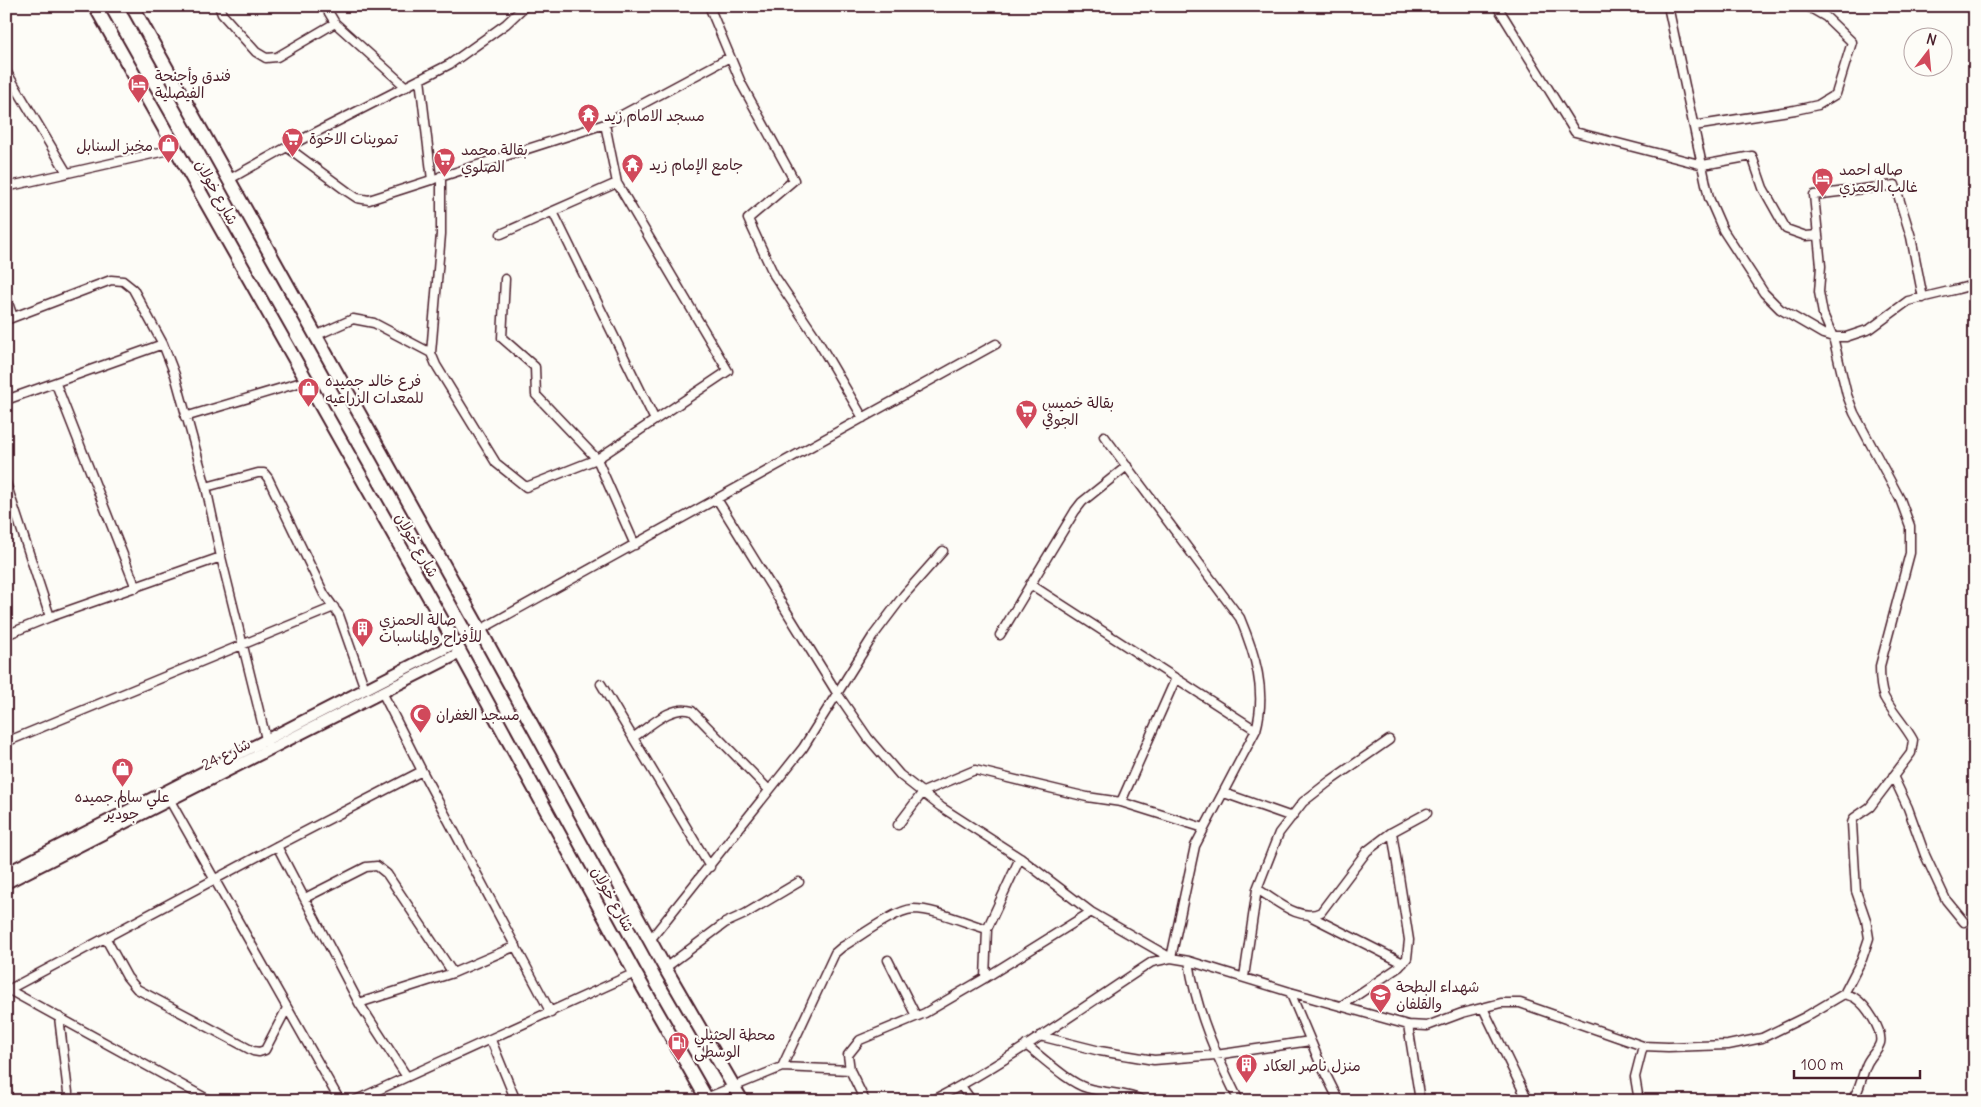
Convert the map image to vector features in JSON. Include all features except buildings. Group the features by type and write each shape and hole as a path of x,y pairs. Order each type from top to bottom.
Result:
{"main road":[{"name":"شارع خولان","path":"95,6 457,648 634,973 707,1099"},
{"name":"شارع خولان","path":"132,6 480,630 665,968 742,1101"}],"street":[{"path":"219,6 222,14 256,52 266,58 277,57 335,23"},
{"path":"325,6 335,23 406,87"},
{"path":"228,180 287,147 450,64 506,24 525,6"},
{"path":"709,6 742,84 794,180 748,219 774,275 815,336 863,418"},
{"path":"1497,6 1574,132 1703,165 1752,156 1763,188 1786,229 1806,236 1818,235"},
{"path":"1668,6 1710,198 1723,230 1764,293 1780,310 1824,334 1833,337 1846,336 1870,329 1908,301 1958,288 1969,286 1975,288"},
{"path":"1694,126 1818,105 1836,94 1852,42 1826,17 1806,6"},
{"path":"287,147 357,198 369,200 604,124 730,57"},
{"path":"6,71 67,173"},
{"path":"420,79 432,180"},
{"path":"441,176 441,234 431,353 436,366 496,463 526,487 597,459 728,371 617,183 604,124"},
{"path":"6,187 174,149"},
{"path":"501,234 617,183"},
{"path":"717,499 836,693 868,738 900,775 942,807 1020,858 1092,912 1171,958 1189,961 1408,1025 1427,1026 1483,1008 1501,1004 1520,1003 1643,1046 1728,1045 1762,1038 1805,1017 1844,994 1862,959 1869,938 1866,920 1856,890 1852,823 1856,816 1870,807 1910,753 1914,740 1884,697 1880,682 1880,666 1910,553 1910,526 1900,499 1854,413 1833,337 1823,314 1819,292 1821,266 1814,195 1895,184 1911,237 1923,298"},
{"path":"553,212 655,420"},
{"path":"505,279 502,338 535,368 536,395 597,459 635,545"},
{"path":"6,297 10,318 111,280 123,281 133,288 163,344 175,375 206,487 221,557 268,744"},
{"path":"315,336 353,319 374,323 431,353"},
{"path":"6,400 56,384 163,344"},
{"path":"480,630 996,344"},
{"path":"185,416 305,381"},
{"path":"56,384 136,588"},
{"path":"1104,436 1240,618 1249,639 1259,675 1262,696 1256,730 1195,846 1171,958"},
{"path":"1000,635 1075,511 1082,502 1127,466"},
{"path":"206,487 258,473 264,473 268,478 324,594 339,616 365,689"},
{"path":"6,483 50,617"},
{"path":"650,940 710,868 802,748 873,636 904,595 943,551"},
{"path":"6,635 50,617 221,557"},
{"path":"1030,584 1256,730"},
{"path":"6,742 334,607"},
{"name":"شارع 24","path":"6,883 169,799 365,689 457,648"},
{"name":"شارع 24","path":"6,873 268,744 382,692 457,648"},
{"path":"1121,802 1176,678"},
{"path":"601,684 710,868"},
{"path":"382,692 422,771 551,1012"},
{"path":"634,737 675,710 684,709 692,711 769,790"},
{"path":"1244,977 1257,889 1280,833 1303,802 1389,740"},
{"path":"898,825 922,792 975,770 1087,797 1121,802 1204,828"},
{"path":"8,990 277,846 422,771"},
{"path":"1893,776 1908,808 1925,855 1946,900 1964,922"},
{"path":"1224,793 1292,817"},
{"path":"169,799 340,1101"},
{"path":"1312,917 1321,912 1367,852 1392,832 1427,813"},
{"path":"1341,1006 1403,963 1407,958 1409,940 1392,832"},
{"path":"277,846 359,1003 407,1077"},
{"path":"985,978 987,930 1020,858"},
{"path":"305,898 366,867 377,866 387,874 453,973"},
{"path":"665,968 725,923 745,914 799,882"},
{"path":"1257,889 1301,915 1312,917 1403,963"},
{"path":"782,1068 836,953 842,947 900,912 913,910 933,912 987,930"},
{"path":"865,1101 850,1070 848,1055 860,1040 916,1016 985,978 1092,912"},
{"path":"106,939 127,978 137,989 253,1051 265,1050 287,1008"},
{"path":"359,1003 453,973 516,946"},
{"path":"932,1101 961,1086 1026,1045 1152,962 1171,958"},
{"path":"888,960 916,1016"},
{"path":"1189,961 1193,989 1216,1055 1239,1101"},
{"path":"354,1101 634,973"},
{"path":"8,990 211,1101"},
{"path":"1290,992 1339,1101"},
{"path":"1844,994 1855,998 1865,1007 1877,1024 1881,1034 1880,1043 1869,1058 1858,1090 1851,1101"},
{"path":"1483,1008 1528,1101"},
{"path":"59,1017 69,1101"},
{"path":"1408,1025 1420,1101"},
{"path":"1040,1036 1100,1051 1154,1060 1216,1055 1310,1040"},
{"path":"491,1040 516,1101"},
{"path":"1026,1045 1085,1088 1132,1095 1144,1101"},
{"path":"1636,1098 1635,1077 1643,1046"},
{"path":"707,1099 734,1086 782,1068 850,1070"},
{"path":"961,1086 972,1101"},
{"path":"6,1087 9,1101"}],"place":[{"name":"فندق وأجنحة الفيصلية","path":"139,103"},
{"name":"مسجد الامام زيد","path":"588,134"},
{"name":"تموينات الاخوة","path":"293,157"},
{"name":"مخبز السنابل","path":"169,164"},
{"name":"بقالة محمد الصلوي","path":"445,177"},
{"name":"جامع الإمام زيد","path":"633,183"},
{"name":"صاله احمد غالب الحمزي","path":"1823,197"},
{"name":"فرع خالد جميده للمعدات الزراعيه","path":"309,408"},
{"name":"بقالة خميس الجوفي","path":"1026,430"},
{"name":"صالة الحمزي للأفراح والمناسبات","path":"363,647"},
{"name":"مسجد الغفران","path":"420,733"},
{"name":"علي سالم.جميده جودير","path":"122,787"},
{"name":"شهداء البطحة والقلفان","path":"1380,1014"},
{"name":"محطة الحثيلي الوسطى","path":"678,1062"},
{"name":"منزل ناصر العكاد","path":"1247,1084"}]}
